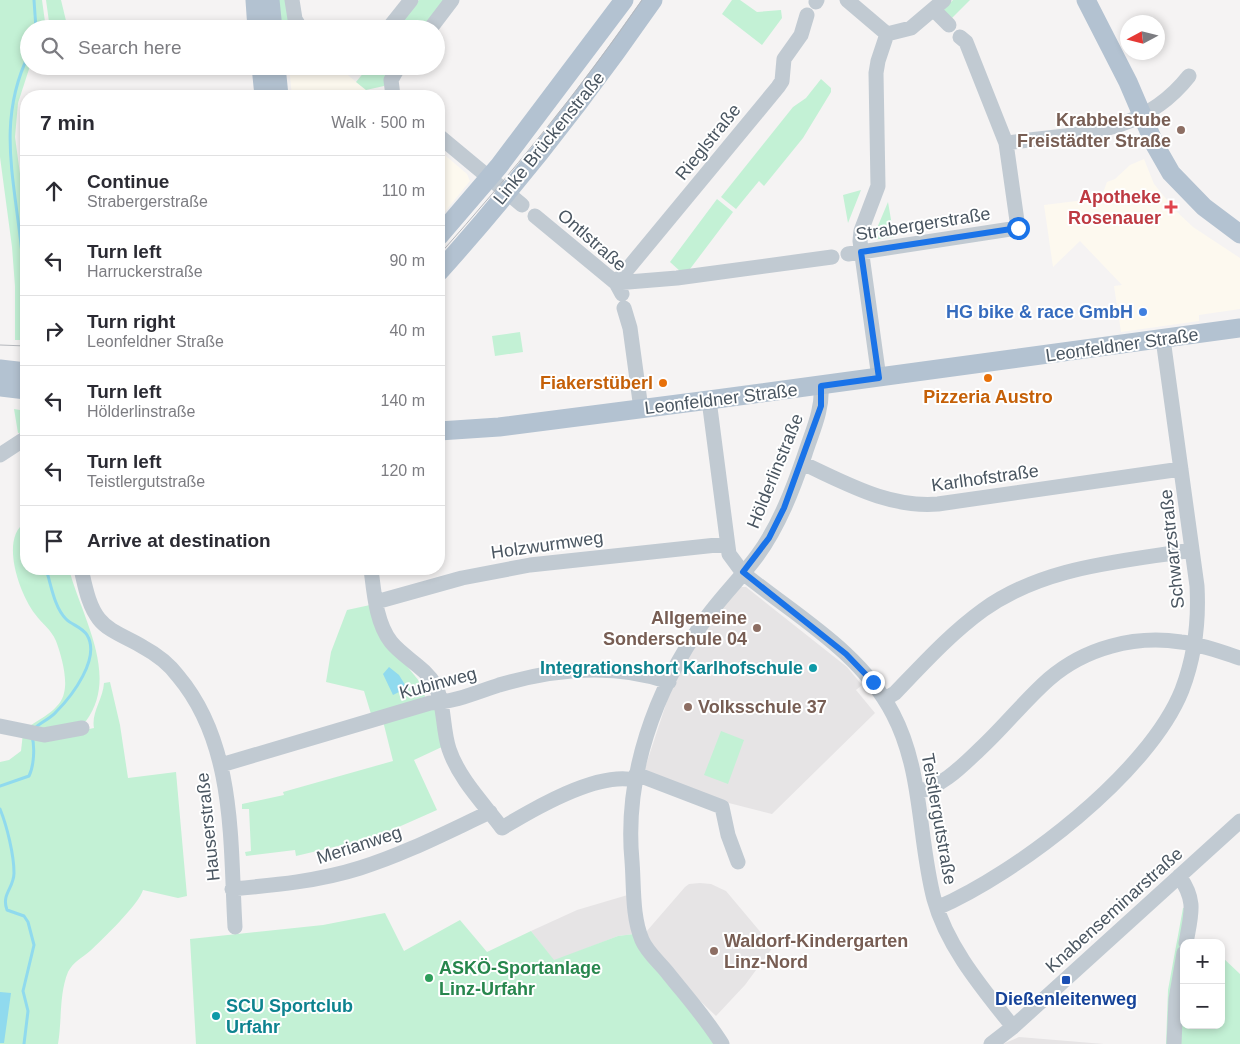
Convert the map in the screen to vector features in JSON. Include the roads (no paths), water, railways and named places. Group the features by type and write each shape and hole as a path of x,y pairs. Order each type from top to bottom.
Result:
{"main road":[{"path":"255,0 257,20"},
{"path":"270,0 271,20"},
{"name":"Linke Brückenstraße","path":"445,229 489,178 624,0"},
{"name":"Linke Brückenstraße","path":"445,265 507,192 590,87 653,0"},
{"path":"1086,0 1143,116 1155,145 1171,173 1198,202 1240,234"},
{"path":"262,75 263,90"},
{"path":"277,75 278,90"},
{"name":"Leonfeldner Straße","path":"445,431 500,427 821,386 1240,328"},
{"path":"0,369 20,366"},
{"path":"0,369 20,371"}],"street":[{"path":"292,0 296,20"},
{"path":"395,20 411,0"},
{"path":"437,20 452,0"},
{"path":"848,0 887,34"},
{"path":"887,34 911,28 939,5 949,25"},
{"name":"Rieglstraße","path":"621,295 782,81 784,59 800,35 807,15"},
{"path":"879,378 854,253 878,186 876,73 887,34"},
{"path":"960,37 966,42 1006,143 1084,133 1129,123 1169,99 1189,76"},
{"path":"392,90 394,75"},
{"path":"445,141 522,205"},
{"name":"Strabergerstraße","path":"854,253 1018,228 1006,143"},
{"name":"Ontlstraße","path":"535,216 621,295"},
{"path":"641,409 630,328 621,295 677,278 832,257"},
{"name":"Schwarzstraße","path":"937,908 972,892 1036,849 1091,806 1124,772 1159,730 1182,690 1196,645 1198,608 1192,550 1163,339"},
{"name":"Hölderlinstraße","path":"722,1044 700,1011 650,952 640,935 630,834 635,777 646,739 668,682 704,621 756,557 777,524 802,463 822,402 821,386"},
{"name":"Teistlergutstraße","path":"708,400 726,544 735,564 846,654 873,682 885,700 906,745 917,792 929,875 937,908 968,967 1014,1028"},
{"path":"0,454 20,442"},
{"name":"Karlhofstraße","path":"802,463 874,496 903,504 920,505 1181,469"},
{"name":"Holzwurmweg","path":"376,602 462,578 530,564 726,544"},
{"path":"885,700 895,693 963,625 983,609 1015,591 1072,570 1192,550"},
{"name":"Hauserstraße","path":"83,575 93,609 98,618 106,626 157,656 179,676 204,720 225,779 235,927"},
{"path":"372,575 376,602 384,632 391,643 430,678 441,703 446,735 454,761 502,828 566,793 610,780 635,777 722,807 728,834 738,862"},
{"path":"917,792 934,786 961,767 1050,678 1064,667 1084,656 1117,644 1137,641 1179,641 1240,658"},
{"name":"Kubinweg","path":"221,765 430,703 454,702 524,679 575,671 617,670 635,672 668,682"},
{"path":"0,726 54,734 82,728"},
{"name":"Merianweg","path":"232,889 296,882 358,869 425,843 490,812"},
{"name":"Knabenseminarstraße","path":"1014,1028 1240,821"},
{"path":"1179,876 1190,894 1191,910 1187,939"},
{"path":"1174,1044 1176,999 1180,976"},
{"path":"991,1044 1014,1028"}],"water":[{"path":"389,667 399,675 407,688 393,695 383,674"},
{"path":"0,992 11,993 4,1043 0,1043"}],"waterway":[{"path":"34,0 35,20"},
{"path":"20,75 14,97 10,140 13,183 20,235"},
{"path":"35,728 54,714 77,687 88,665 90,654 90,644 87,635 62,614 53,595 48,575"},
{"path":"0,786 29,776 34,756 32,736"},
{"path":"0,809 10,841 14,866 12,883 6,900 7,910 24,916 28,922 34,945 23,991 28,1011 24,1044"}],"tram line":[{"path":"445,248 544,131 642,0"},
{"path":"0,345 20,346"}],"place":[{"name":"Krabbelstube Freistädter Straße","path":"1181,130"},
{"name":"Apotheke Rosenauer","path":"1171,207"},
{"name":"HG bike & race GmbH","path":"1143,312"},
{"name":"Pizzeria Austro","path":"988,378"},
{"name":"Fiakerstüberl","path":"663,383"},
{"name":"Allgemeine Sonderschule 04","path":"757,628"},
{"name":"Integrationshort Karlhofschule","path":"813,668"},
{"name":"Volksschule 37","path":"688,707"},
{"name":"Waldorf-Kindergarten Linz-Nord","path":"714,951"},
{"name":"ASKÖ-Sportanlage Linz-Urfahr","path":"429,978"},
{"name":"Dießenleitenweg","path":"1066,980"},
{"name":"SCU Sportclub Urfahr","path":"216,1016"}]}
